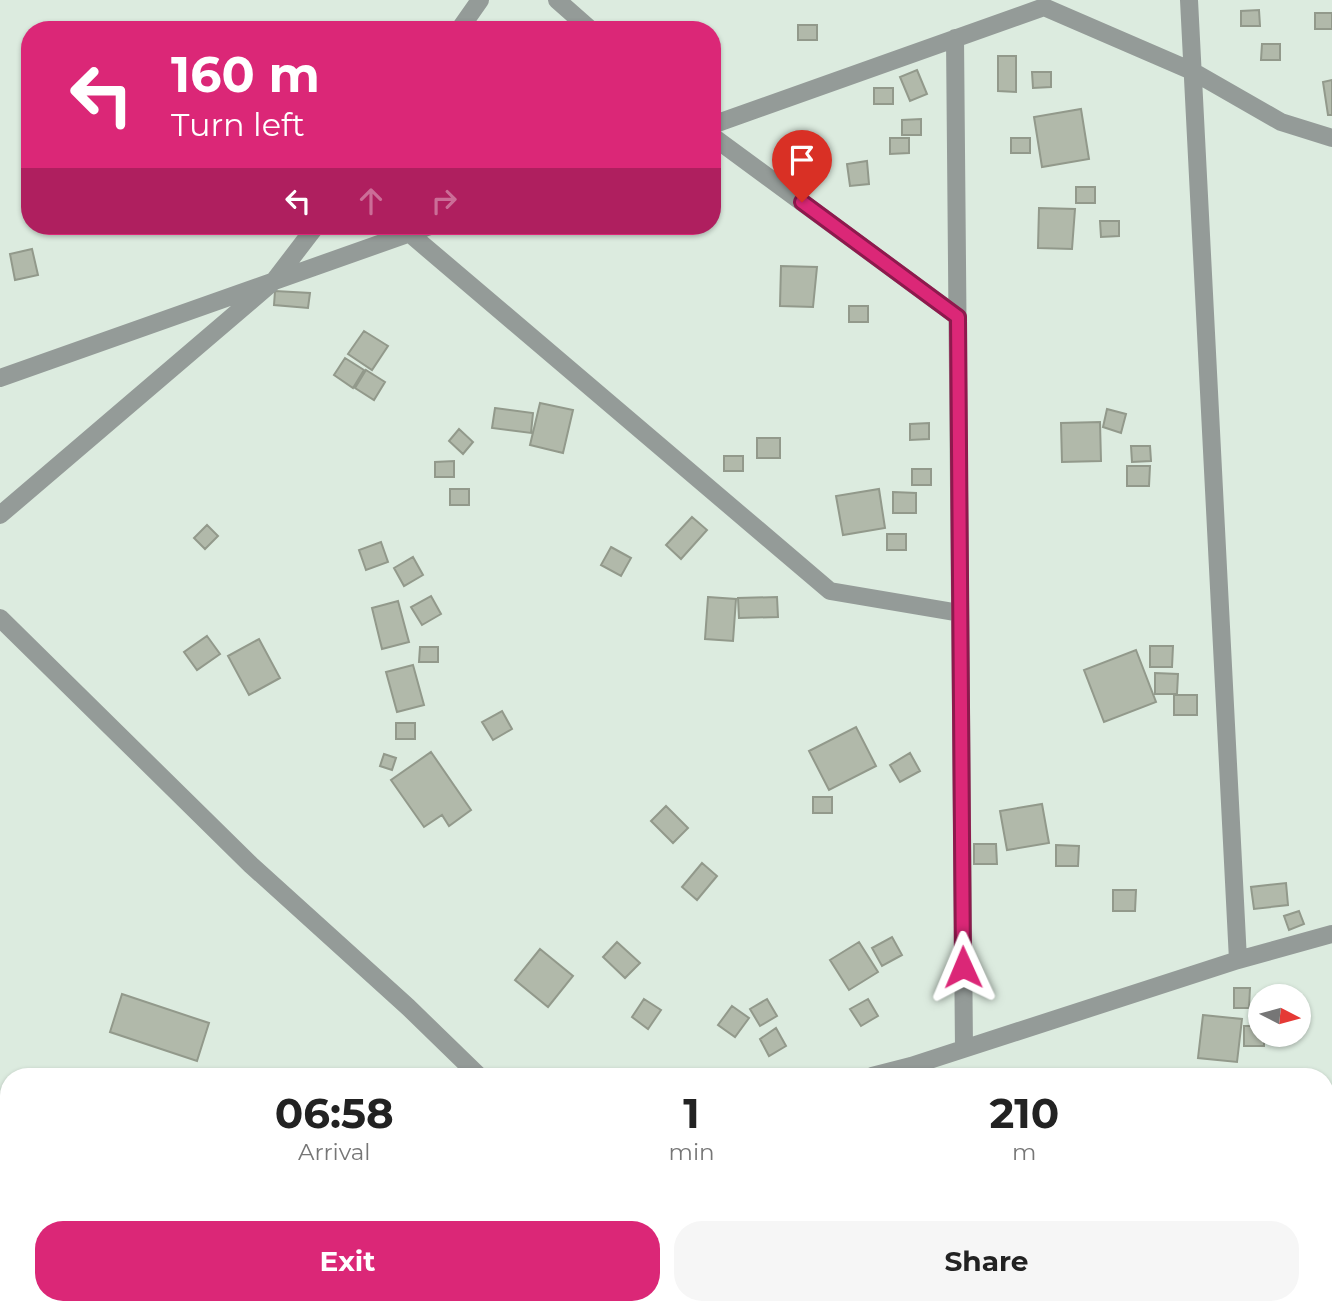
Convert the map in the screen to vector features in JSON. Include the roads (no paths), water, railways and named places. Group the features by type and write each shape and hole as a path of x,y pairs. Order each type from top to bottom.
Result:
{"street":[{"path":"465,21 480,0"},
{"path":"558,0 581,21"},
{"path":"1189,0 1238,960"},
{"path":"721,122 956,38 1040,4 1192,71 1281,121 1332,138"},
{"path":"956,38 964,1049"},
{"path":"721,143 958,317"},
{"path":"0,515 274,281 309,235"},
{"path":"0,378 403,235"},
{"path":"411,235 830,591 960,613"},
{"path":"0,618 251,865 472,1068"},
{"path":"899,1068 1238,960 1332,934"}]}
